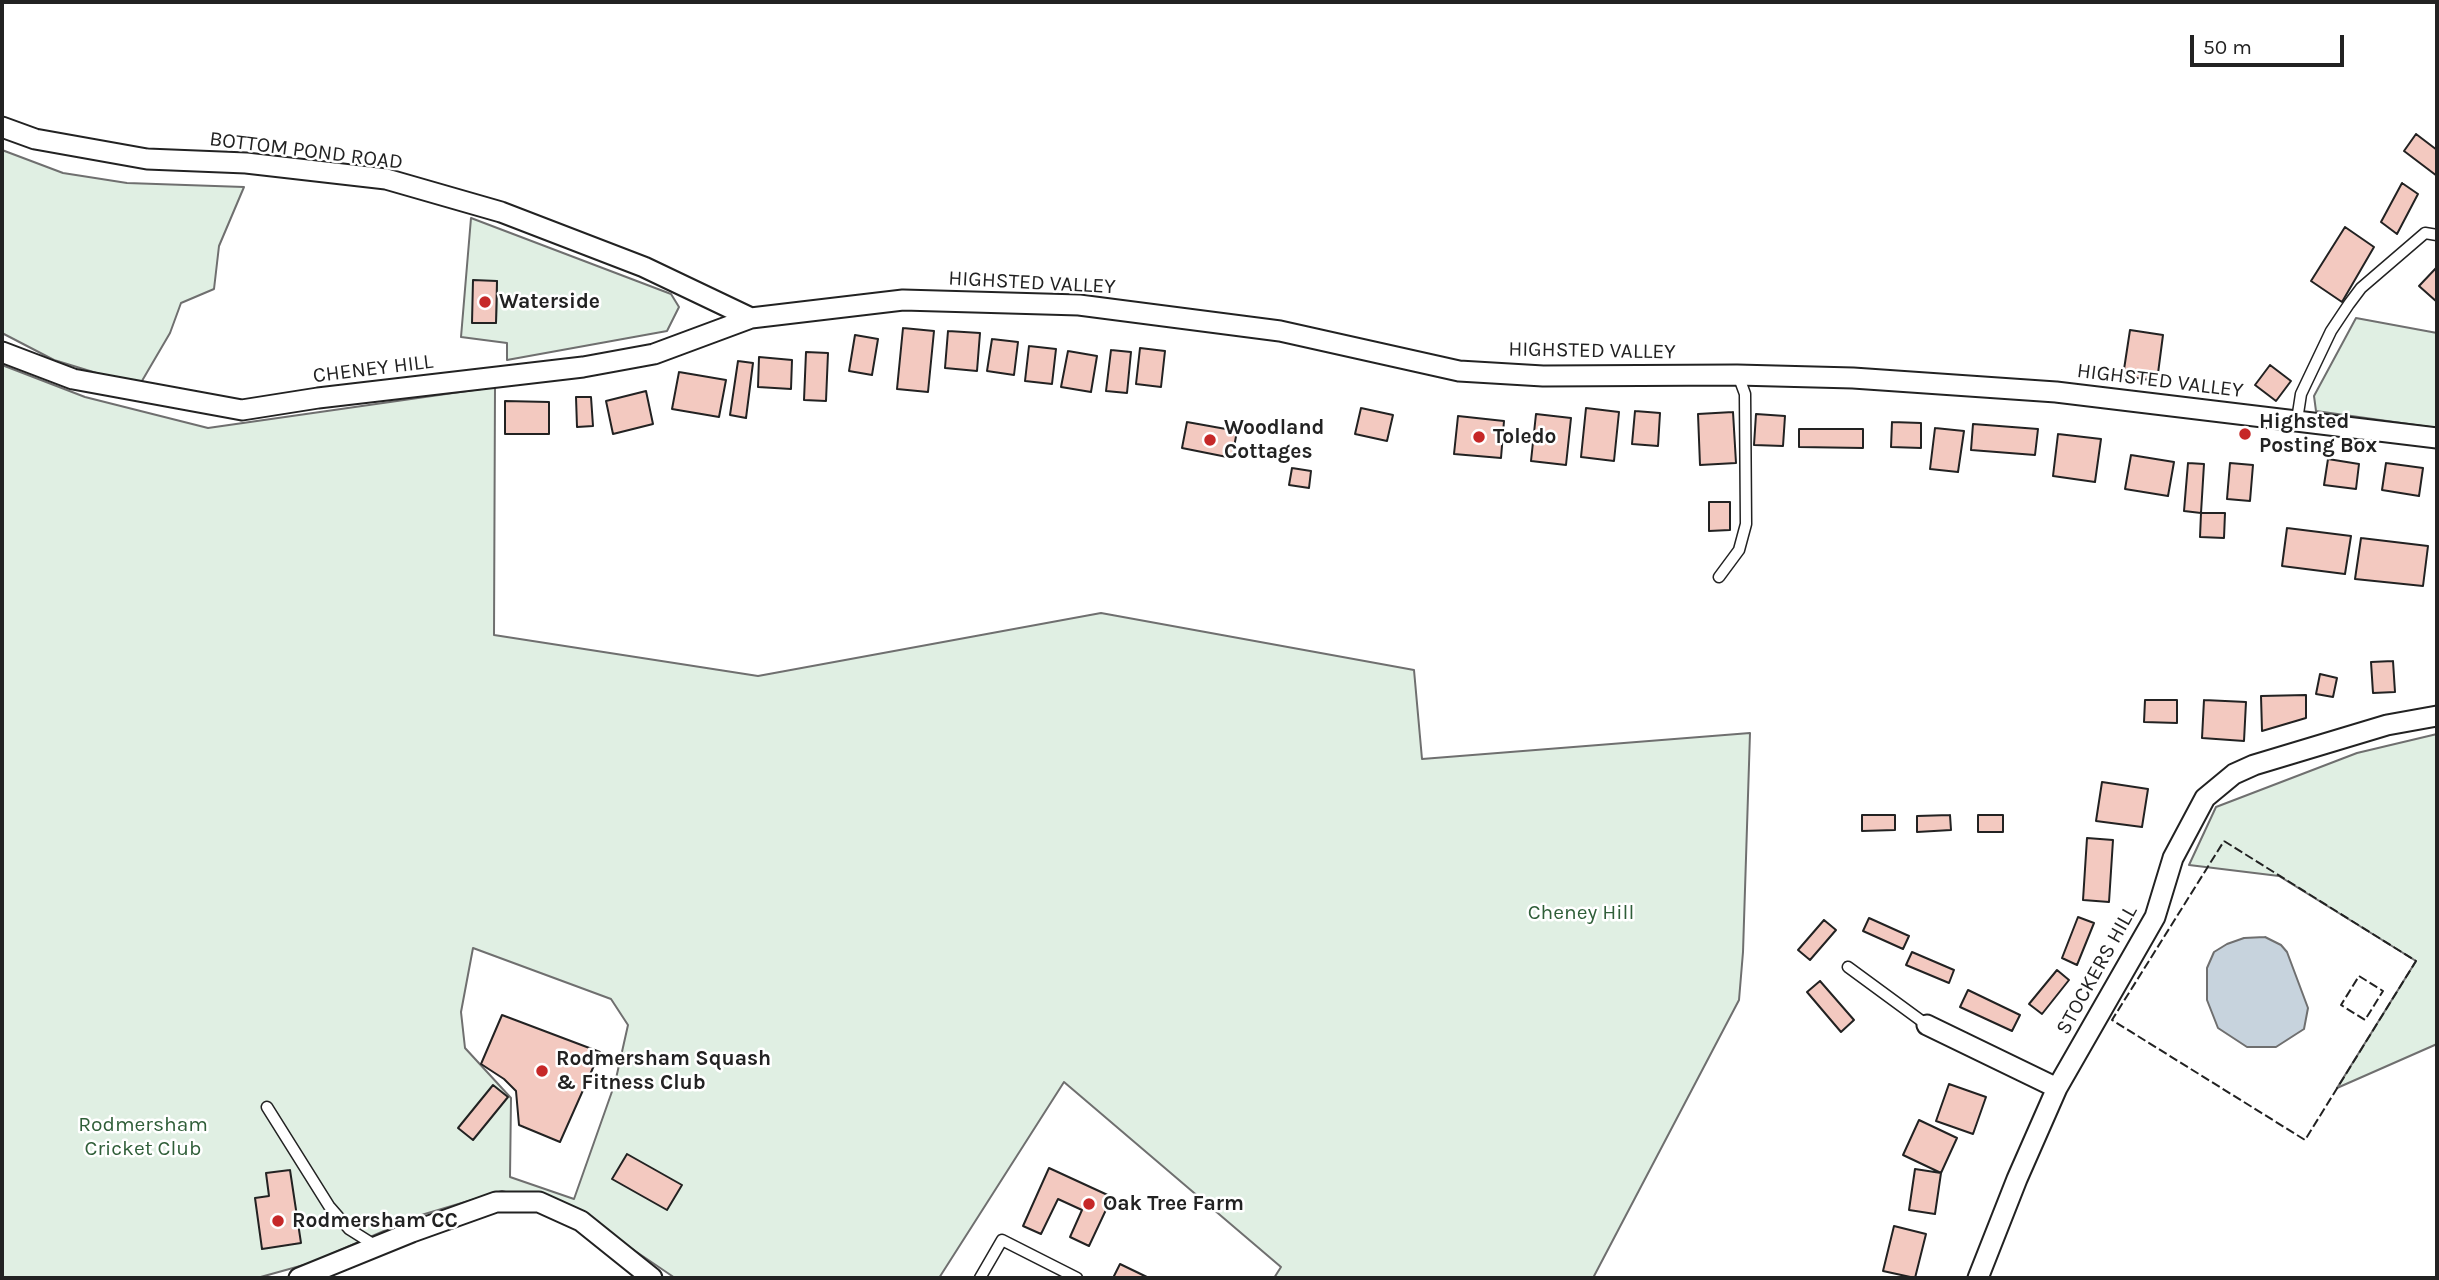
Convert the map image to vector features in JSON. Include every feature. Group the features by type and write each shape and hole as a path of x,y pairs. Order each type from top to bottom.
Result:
{"street":[{"name":"BOTTOM POND ROAD","path":"2,127 35,139 147,159 246,163 387,179 501,212 645,267 751,318"},
{"name":"HIGHSTED VALLEY","path":"751,318 904,300 1079,305 1280,331 1459,370 1543,376 1737,375 1853,378 2056,392 2437,438"},
{"name":"CHENEY HILL","path":"2,352 73,379 242,410 318,398 583,367 654,354 751,318"},
{"name":"STOCKERS HILL","path":"1978,1278 2057,1088 2155,917 2173,858 2204,799 2234,774 2254,765 2387,725 2437,716"},
{"path":"1927,1025 2057,1088"},
{"path":"299,1278 496,1202 539,1202 581,1221 652,1278"}],"lane":[{"path":"2297,420 2301,394 2331,331 2361,288 2425,233 2437,235"},
{"path":"1719,577 1739,550 1746,524 1745,394 1737,375"},
{"path":"1848,967 1927,1025"},
{"path":"267,1107 329,1206 349,1229 377,1246"},
{"path":"980,1278 1002,1240 1077,1278"}],"green space":[{"path":"2,150 63,173 127,183 244,187 219,246 214,289 181,303 170,333 139,386 54,360 2,333"},
{"path":"471,218 671,294 679,307 667,331 507,360 507,343 461,337","holes":["473,281 497,281 496,323 473,323"]},
{"path":"2356,318 2437,333 2437,428 2316,411 2314,396"},
{"path":"2,365 85,397 208,428 495,387 494,635 758,676 1101,613 1414,670 1422,759 1750,733 1739,1000 1593,1278 1274,1278 1281,1267 1064,1082 939,1278 675,1278 576,1211 502,1191 418,1216 311,1263 257,1278 2,1278","holes":["473,948 611,999 628,1025 615,1083 574,1199 510,1177 511,1098 465,1048 461,1012"]},
{"path":"2437,734 2437,1044 2337,1088 2416,961 2279,876 2189,865 2216,807 2357,753"}],"shaded area":[{"path":"2265,937 2281,945 2287,952 2308,1008 2304,1029 2276,1047 2247,1047 2218,1028 2207,1000 2207,968 2214,952 2227,944 2244,938"}],"building":[{"path":"2416,134 2437,150 2437,176 2404,151"},
{"path":"2402,183 2418,194 2397,234 2381,222"},
{"path":"2345,227 2374,247 2342,302 2311,281"},
{"path":"2437,267 2437,302 2419,286"},
{"name":"Waterside","path":"473,280 497,281 496,323 472,323"},
{"path":"903,328 934,331 928,392 897,389"},
{"path":"2130,330 2163,335 2157,381 2123,376"},
{"path":"948,331 980,333 977,371 945,368"},
{"path":"855,335 878,339 872,375 849,371"},
{"path":"992,339 1018,342 1014,375 987,371"},
{"path":"1029,346 1056,349 1052,384 1025,381"},
{"path":"1140,348 1165,351 1161,387 1136,384"},
{"path":"1111,350 1131,352 1127,393 1106,391"},
{"path":"1068,351 1097,356 1091,392 1061,387"},
{"path":"806,352 828,353 826,401 804,400"},
{"path":"759,357 792,360 791,389 758,387"},
{"path":"738,361 753,363 746,418 730,415"},
{"path":"2270,365 2291,381 2276,401 2255,385"},
{"path":"679,372 726,380 719,417 672,409"},
{"path":"646,391 653,424 613,434 606,401"},
{"path":"576,397 591,397 593,426 577,427"},
{"path":"505,401 549,402 549,434 505,434"},
{"path":"1361,408 1393,415 1387,441 1355,434"},
{"path":"1586,408 1619,412 1614,461 1581,457"},
{"path":"1635,411 1660,413 1658,446 1632,444"},
{"path":"1733,412 1736,463 1700,465 1698,414"},
{"path":"1536,414 1571,418 1566,465 1531,461"},
{"path":"1756,414 1785,416 1783,446 1754,445"},
{"name":"Toledo","path":"1458,416 1504,421 1501,458 1454,454"},
{"name":"Woodland Cottages","path":"1187,422 1237,431 1232,458 1182,448"},
{"path":"1892,422 1921,423 1921,448 1891,447"},
{"path":"1973,424 2038,429 2035,455 1971,450"},
{"path":"1935,428 1964,431 1958,472 1930,469"},
{"path":"1799,429 1863,429 1863,448 1799,447"},
{"path":"2058,434 2101,439 2095,482 2053,476"},
{"path":"2131,455 2174,462 2168,496 2125,489"},
{"path":"2328,459 2359,464 2356,489 2324,485"},
{"path":"2188,463 2204,464 2201,513 2184,511"},
{"path":"2230,463 2253,465 2250,501 2227,499"},
{"path":"2386,463 2423,468 2419,496 2382,490"},
{"path":"1292,468 1311,471 1309,488 1289,485"},
{"path":"1709,502 1730,502 1730,530 1709,531"},
{"path":"2201,513 2225,513 2224,538 2200,537"},
{"path":"2287,528 2351,536 2345,574 2282,566"},
{"path":"2361,538 2428,546 2423,586 2355,579"},
{"path":"2393,661 2395,692 2373,693 2371,662"},
{"path":"2320,674 2337,678 2333,697 2316,694"},
{"path":"2306,695 2306,718 2262,731 2261,696"},
{"path":"2145,700 2177,700 2177,723 2144,722"},
{"path":"2204,700 2246,702 2244,741 2202,738"},
{"path":"2102,782 2148,789 2142,827 2096,821"},
{"path":"1862,815 1895,815 1895,830 1862,831"},
{"path":"1950,815 1951,830 1917,832 1917,816"},
{"path":"1978,815 2003,815 2003,832 1978,832"},
{"path":"2087,838 2113,840 2109,902 2083,900"},
{"path":"2078,917 2094,923 2077,965 2062,958"},
{"path":"1869,918 1909,936 1903,949 1863,931"},
{"path":"1824,920 1836,930 1810,960 1798,950"},
{"path":"1912,952 1954,970 1949,983 1906,965"},
{"path":"2057,970 2069,980 2042,1014 2029,1004"},
{"path":"1820,981 1854,1020 1841,1032 1807,992"},
{"path":"1968,990 2020,1015 2012,1031 1960,1007"},
{"name":"Rodmersham Squash & Fitness Club","path":"502,1015 600,1052 560,1142 519,1125 516,1091 504,1079 481,1064"},
{"path":"1949,1084 1986,1097 1973,1134 1936,1121"},
{"path":"493,1085 508,1097 473,1140 458,1128"},
{"path":"1919,1120 1957,1138 1941,1173 1903,1155"},
{"path":"627,1154 682,1185 667,1210 612,1179"},
{"name":"Oak Tree Farm","path":"1049,1168 1112,1197 1089,1246 1070,1237 1082,1210 1058,1199 1041,1234 1023,1226"},
{"path":"1915,1169 1941,1173 1935,1214 1909,1210"},
{"name":"Rodmersham CC","path":"290,1170 301,1243 262,1249 255,1198 269,1196 266,1173"},
{"path":"1894,1226 1926,1234 1915,1278 1883,1271"},
{"path":"1120,1264 1149,1278 1113,1278"}],"fence":[{"path":"2224,841 2416,961 2305,1140 2112,1020 2224,841"},
{"path":"2359,976 2383,991 2365,1020 2341,1005 2359,976"}],"place":[{"name":"Waterside","path":"485,302"},
{"name":"Highsted Posting Box","path":"2245,434"},
{"name":"Toledo","path":"1479,437"},
{"name":"Woodland Cottages","path":"1210,440"},
{"name":"Rodmersham Squash & Fitness Club","path":"542,1071"},
{"name":"Oak Tree Farm","path":"1089,1204"},
{"name":"Rodmersham CC","path":"278,1221"}],"park label":[{"name":"Cheney Hill","path":"1581,913"},
{"name":"Rodmersham Cricket Club","path":"143,1137"}]}
